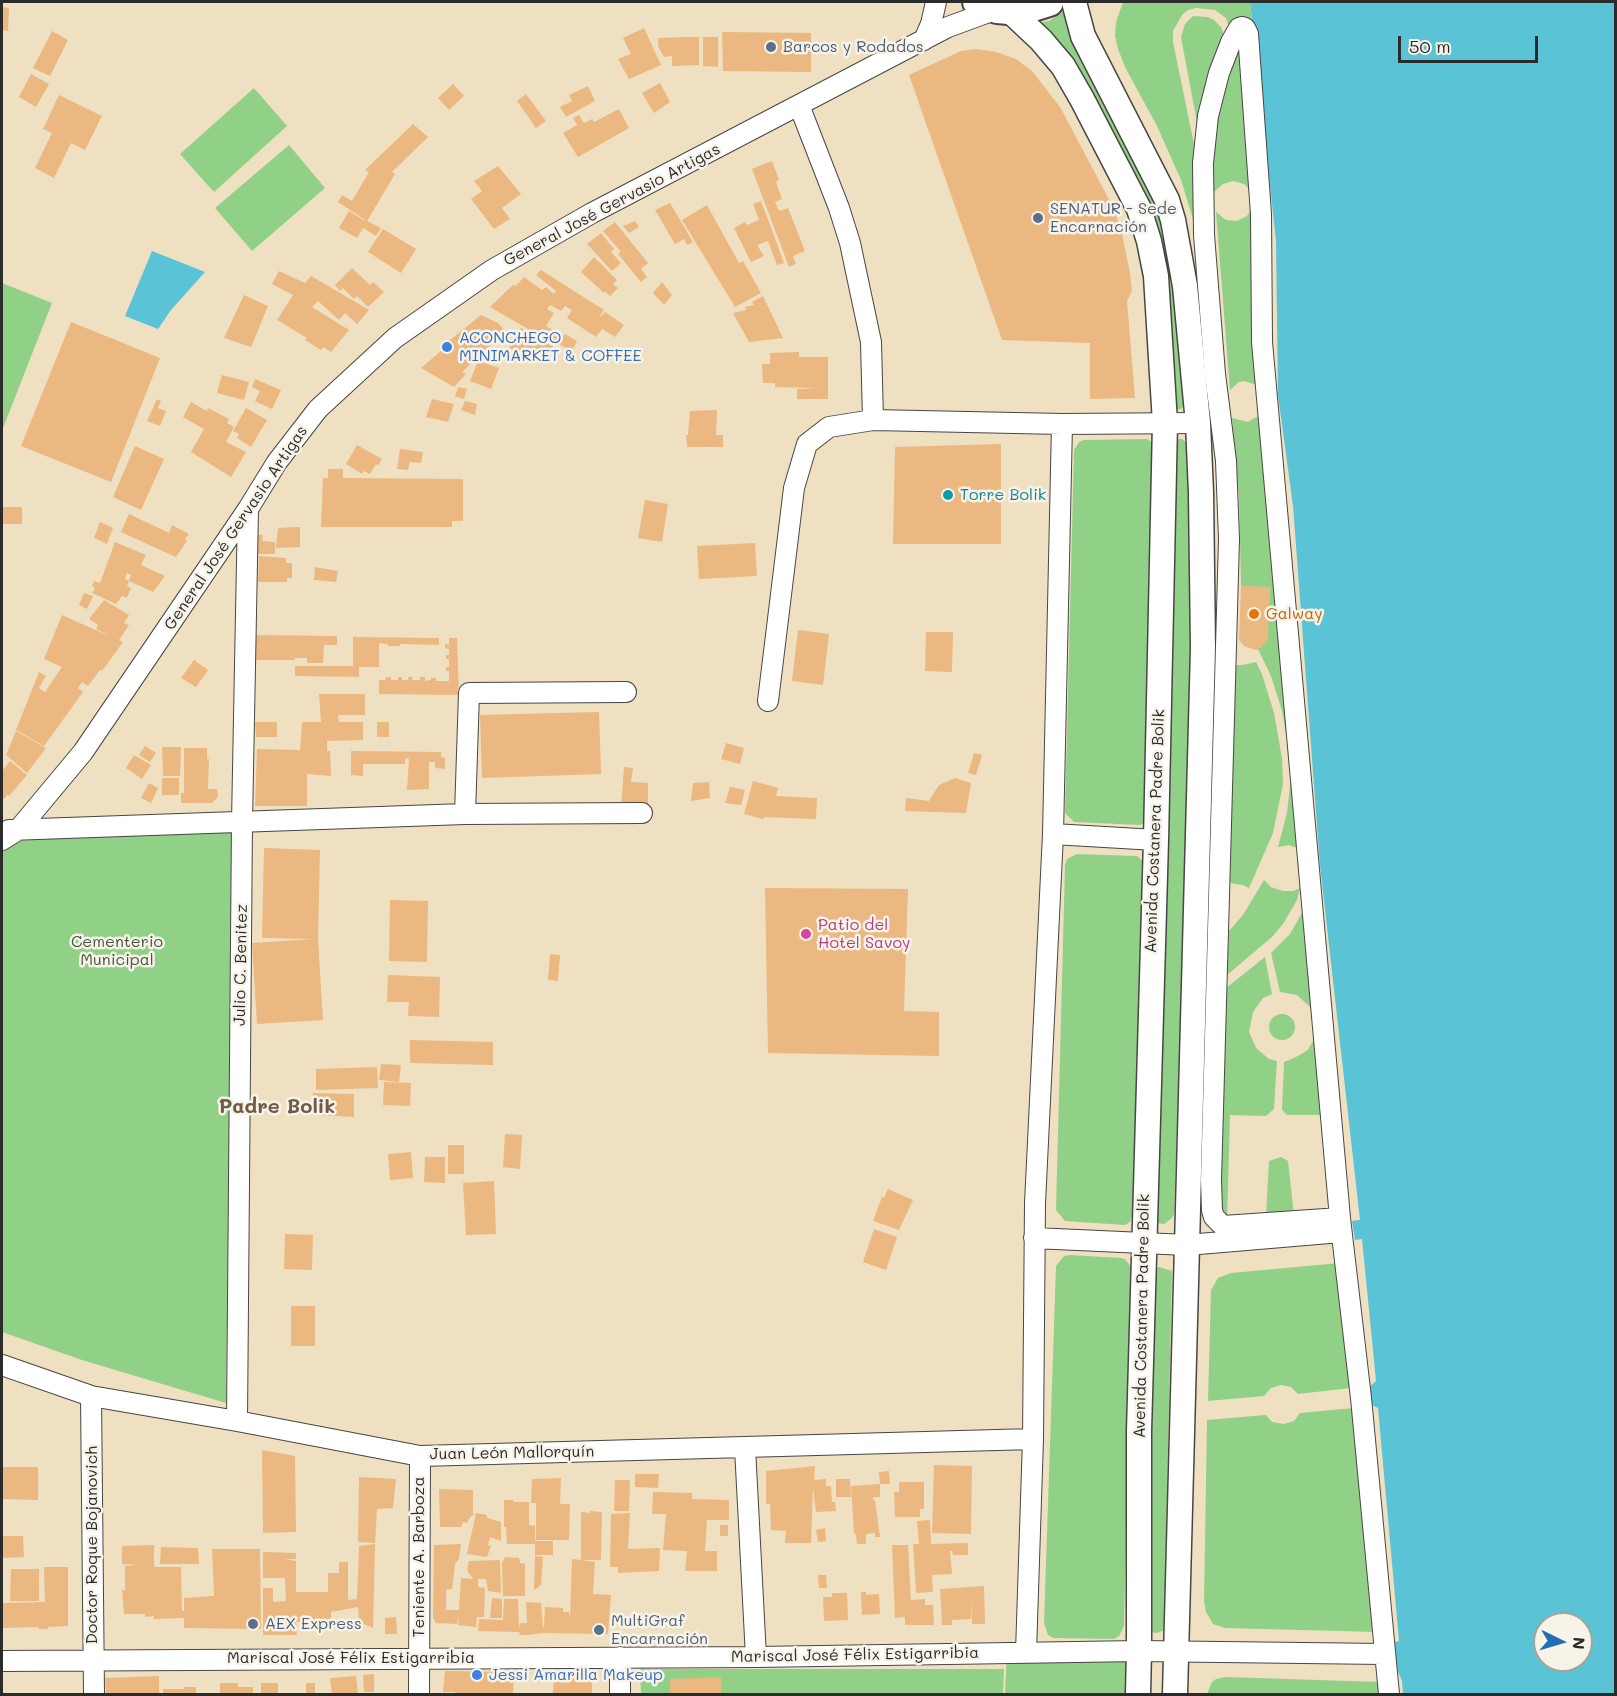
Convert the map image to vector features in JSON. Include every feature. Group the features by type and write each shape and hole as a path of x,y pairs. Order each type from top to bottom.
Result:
{"highway":[{"path":"994,7 1030,8 1049,2"}],"main road":[{"path":"1074,2 1087,44 1167,200 1173,220 1185,286 1198,423 1202,504 1203,648 1178,1652 1175,1695"},
{"name":"Avenida Costanera Padre Bolik","path":"994,7 1041,40 1063,66 1139,209 1149,241 1156,276 1165,423 1139,1431 1137,1695"}],"street":[{"path":"924,40 931,24 936,2"},
{"name":"General José Gervasio Artigas","path":"7,833 83,752 277,462 318,409 395,338 492,270 592,213 924,40 994,7"},
{"path":"1340,1225 1223,1226 1214,1217 1211,1201 1229,539 1226,461 1215,374 1204,235 1203,163 1208,116 1219,73 1232,42 1239,28 1242,27 1247,30 1248,34 1260,206 1262,342 1329,1118 1361,1398 1389,1695"},
{"path":"799,105 839,208 850,243 871,342 873,420"},
{"path":"768,701 794,488 807,444 829,427 873,420 1062,424 1198,423"},
{"path":"1026,1652 1033,1439 1034,1238 1053,834 1062,424"},
{"name":"Julio C. Benitez","path":"237,1421 242,822 248,508"},
{"path":"465,814 469,693 627,692"},
{"path":"7,833 465,814 642,813"},
{"path":"1053,834 1156,840"},
{"path":"1034,1238 1187,1245 1340,1225"},
{"name":"Juan León Mallorquín","path":"2,1365 91,1396 420,1456 1033,1439"},
{"name":"Doctor Roque Bojanovich","path":"91,1396 94,1695"},
{"path":"745,1448 756,1657"},
{"name":"Teniente A. Barboza","path":"419,1695 420,1456"},
{"name":"Mariscal José Félix Estigarribia","path":"2,1661 756,1657 1139,1651 1385,1654"},
{"path":"620,1657 620,1695"}],"green space":[{"path":"1123,2 1250,2 1252,26 1229,27 1226,18 1215,10 1196,8 1182,15 1173,31 1173,42 1195,149 1198,235 1181,180 1118,49 1115,36 1116,22"},
{"path":"1067,9 1160,201 1180,323 1184,406 1181,409 1175,410 1162,281 1038,23 1049,21"},
{"path":"1193,16 1208,17 1214,20 1221,27 1225,38 1200,139 1181,37 1185,24"},
{"path":"1241,42 1252,192 1244,184 1233,181 1223,184 1214,192 1213,158 1219,99"},
{"path":"254,88 287,126 214,192 180,154"},
{"path":"289,145 325,188 252,251 215,208"},
{"path":"1252,207 1257,385 1244,381 1239,382 1230,390 1216,212 1226,220 1237,221 1247,216"},
{"path":"2,283 52,303 3,428 2,427"},
{"path":"1260,415 1302,846 1297,848 1289,845 1278,847 1287,813 1291,776 1282,711 1271,676 1258,649 1267,641 1270,588 1241,586 1239,496 1232,418 1248,422"},
{"path":"1147,439 1154,444 1145,823 1140,825 1074,822 1065,813 1074,450 1079,442 1084,440"},
{"path":"1175,439 1182,439 1188,444 1193,578 1174,1214 1164,1224 1157,1223"},
{"path":"1256,662 1274,713 1282,758 1283,784 1273,833 1249,888 1230,883 1234,665"},
{"name":"Cementerio Municipal","path":"233,832 226,1403 82,1360 2,1332 2,851 24,839"},
{"path":"1077,854 1137,856 1145,866 1133,1215 1130,1222 1125,1225 1065,1221 1056,1210 1065,865 1067,859"},
{"path":"1264,880 1271,887 1283,891 1300,888 1297,900 1283,924 1272,937 1227,975 1229,931 1243,915"},
{"path":"1308,902 1312,1009 1297,995 1280,992 1271,953 1290,934"},
{"path":"1265,957 1272,994 1263,998 1253,1012 1249,1032 1256,1048 1269,1059 1277,1061 1274,1109 1266,1116 1230,1115 1227,1222 1216,1211 1221,992"},
{"path":"1282,1014 1291,1018 1295,1027 1291,1036 1282,1040 1273,1036 1269,1027 1273,1018"},
{"path":"1315,1037 1326,1115 1287,1115 1282,1110 1284,1062 1308,1050"},
{"path":"1281,1157 1288,1161 1294,1215 1266,1217 1269,1161"},
{"path":"1064,1256 1121,1258 1125,1259 1131,1267 1124,1626 1119,1636 1114,1639 1054,1638 1048,1635 1044,1623 1056,1266"},
{"path":"1340,1263 1351,1388 1298,1394 1291,1387 1281,1385 1271,1388 1264,1396 1208,1401 1211,1290 1218,1278 1231,1273"},
{"path":"1159,1267 1172,1271 1164,1630 1157,1633 1149,1632 1151,1271"},
{"path":"1354,1408 1377,1632 1225,1628 1213,1624 1206,1612 1204,1602 1207,1420 1266,1415 1272,1422 1284,1424 1294,1421 1300,1413"},
{"path":"1139,1651 1138,1694 1005,1694 1007,1652"},
{"path":"640,1669 1004,1669 1003,1694 641,1694"},
{"path":"1226,1677 1380,1682 1382,1694 1207,1694 1212,1682"}],"water":[{"path":"1250,2 1615,2 1615,1694 1403,1694 1402,1681 1393,1659 1391,1643 1399,1641 1378,1408 1369,1404 1368,1388 1376,1381 1362,1239 1355,1240 1352,1221 1360,1220 1320,865 1293,506 1278,395 1276,241"},
{"path":"152,251 205,272 171,310 158,329 125,316"}],"building":[{"path":"2,7 9,8 8,31 2,30"},
{"path":"644,28 661,65 629,79 618,59 631,54 623,38"},
{"path":"52,31 68,40 50,76 33,68"},
{"path":"722,32 811,33 811,72 723,71"},
{"path":"699,37 699,65 672,66 672,56 664,57 658,46 658,38"},
{"path":"703,37 718,37 718,67 703,66"},
{"name":"SENATUR - Sede Encarnación","path":"976,49 996,52 1016,59 1032,71 1060,107 1113,207 1121,229 1130,273 1132,291 1127,301 1135,398 1090,399 1090,343 1002,340 909,75 961,51"},
{"path":"31,74 49,84 36,107 19,97"},
{"path":"660,83 670,102 654,113 642,93"},
{"path":"453,84 464,96 449,110 438,98"},
{"path":"588,86 595,101 566,117 560,107 572,101 569,95"},
{"path":"526,94 546,121 536,128 517,101"},
{"path":"59,95 102,116 85,150 71,143 54,178 35,168 52,133 43,129"},
{"path":"619,109 629,128 578,157 563,133 577,125 573,118 579,115 584,123 592,119 594,122"},
{"path":"413,124 428,137 392,172 395,174 367,221 381,228 376,236 363,228 357,238 339,228 349,211 365,221 338,202 342,195 352,201 369,172 365,170"},
{"path":"772,161 779,180 776,182 782,199 775,202 779,211 788,208 805,251 793,256 796,264 789,267 752,169"},
{"path":"498,166 521,194 502,208 510,219 494,229 471,199 482,191 474,181"},
{"path":"761,201 784,263 777,265 768,241 757,245 764,256 751,262 734,228 745,222 747,225 759,220 753,204"},
{"path":"670,203 693,242 687,245 684,239 675,244 655,210"},
{"path":"707,205 739,263 743,261 761,293 735,307 682,220"},
{"path":"635,221 639,227 629,233 623,226"},
{"path":"615,222 648,263 641,269 647,277 641,282 618,254 621,252 603,231"},
{"path":"383,229 416,249 401,273 368,252"},
{"path":"601,233 614,249 611,252 621,263 612,271 587,244"},
{"path":"594,257 617,280 613,284 618,288 610,296 581,272"},
{"path":"352,268 370,285 373,282 384,292 368,307 357,296 354,299 343,288 340,291 335,285"},
{"path":"541,270 604,310 601,317 605,312 624,325 615,337 602,329 596,337 567,318 572,310 565,306 561,311 550,305 547,309 554,313 546,326 577,341 572,351 490,307 524,277 542,290 546,287 554,294 556,291 536,275"},
{"path":"279,271 305,283 311,276 369,310 357,324 345,313 339,320 318,301 312,307 349,330 331,352 323,347 321,350 305,340 307,338 277,320 293,295 272,284"},
{"path":"662,282 672,295 664,305 653,293"},
{"path":"244,295 268,306 251,347 224,338"},
{"path":"763,296 783,338 749,342 733,313 746,310 745,307 754,305 752,302"},
{"path":"481,315 498,323 505,331 462,372 466,374 454,387 421,368 442,350 440,349 445,344"},
{"path":"71,322 160,358 111,482 21,446"},
{"path":"521,328 553,347 548,355 534,349 530,356 509,348"},
{"path":"799,352 799,357 828,357 828,399 797,399 797,389 817,388 775,387 775,383 763,383 762,364 770,364 770,353"},
{"path":"478,361 499,368 491,389 470,381"},
{"path":"222,375 249,382 244,400 217,393"},
{"path":"255,379 281,390 272,409 255,401 260,391 252,387"},
{"path":"458,387 467,389 464,399 455,396"},
{"path":"157,399 161,401 158,408 166,411 160,426 147,421"},
{"path":"432,399 454,404 448,422 426,417"},
{"path":"465,401 477,404 475,415 461,410"},
{"path":"191,402 229,419 227,423 234,427 226,442 246,452 231,477 191,452 204,429 183,417"},
{"path":"246,408 267,420 251,447 237,438 239,434 233,431"},
{"path":"717,410 716,435 723,435 723,447 687,447 686,435 688,435 690,411"},
{"name":"Torre Bolik","path":"1001,444 1001,544 893,544 895,447"},
{"path":"357,445 382,459 370,474 364,471 362,474 346,464"},
{"path":"135,446 164,459 141,510 113,497"},
{"path":"400,449 423,452 421,463 410,462 408,470 397,469"},
{"path":"328,469 343,469 343,478 463,479 463,521 452,521 452,527 321,527 323,478 328,478"},
{"path":"645,500 668,504 662,542 638,538"},
{"path":"2,507 22,507 22,524 2,524"},
{"path":"129,514 169,533 172,525 189,534 185,539 187,541 176,557 121,532"},
{"path":"100,522 113,528 107,544 94,538"},
{"path":"300,527 300,547 276,548 278,528"},
{"path":"253,534 263,535 262,541 275,542 275,554 255,554"},
{"path":"115,542 146,555 141,565 165,576 153,592 129,581 127,586 131,588 127,598 122,596 116,604 92,593 95,588 92,586 94,581 100,583","holes":["127,573 131,575 129,581 125,579"]},
{"path":"755,543 757,576 699,579 697,546"},
{"path":"259,556 286,558 286,563 292,563 292,578 287,578 287,582 258,582"},
{"path":"315,567 338,571 336,582 314,580"},
{"name":"Galway","path":"1241,586 1270,587 1267,641 1256,650 1244,646 1239,640"},
{"path":"84,593 93,596 87,609 79,605"},
{"path":"104,600 129,615 124,623 129,625 119,640 123,642 88,686 82,682 78,688 83,692 44,746 16,730 39,672 46,676 39,688 45,692 62,667 44,659 62,615 111,637 96,629 98,625 89,619"},
{"path":"798,630 829,634 823,685 792,681"},
{"path":"926,632 953,632 952,672 925,671"},
{"path":"256,635 337,636 337,645 324,645 323,663 307,663 307,658 256,660"},
{"path":"353,637 439,638 439,645 388,646 388,644 379,643 379,667 359,667 359,677 295,676 295,666 353,666"},
{"path":"449,638 457,638 459,695 379,694 379,680 385,680 386,677 391,677 391,680 398,680 398,677 402,677 402,680 408,680 408,677 413,677 412,680 420,680 420,677 425,677 425,681 436,678 436,681 449,681 449,671 446,671 446,667 449,667 449,659 446,659 446,655 449,655 449,649 445,648 445,644 449,645"},
{"path":"194,660 208,670 196,687 181,678"},
{"path":"319,694 365,694 365,715 338,715 339,722 363,722 363,740 327,741 327,751 330,751 331,776 307,774 307,806 255,806 257,749 300,750 302,722 321,722"},
{"path":"599,712 601,774 482,778 480,715"},
{"path":"255,722 277,722 277,737 256,737"},
{"path":"377,722 389,722 389,737 377,737"},
{"path":"16,731 46,748 27,773 6,755"},
{"path":"726,743 744,748 740,764 721,759"},
{"path":"145,746 156,753 150,762 139,755"},
{"path":"162,747 181,747 180,776 163,776"},
{"path":"184,748 207,748 208,789 217,789 218,797 212,803 181,803 181,793 184,793"},
{"path":"351,751 441,752 441,757 445,758 445,769 435,768 435,762 429,762 429,789 407,790 409,759 405,758 405,764 363,764 363,776 351,775"},
{"path":"974,753 982,755 976,775 968,773"},
{"path":"134,755 151,765 142,779 126,768"},
{"path":"10,761 27,775 4,799 2,797 2,771"},
{"path":"624,767 633,768 631,782 648,783 648,806 621,808"},
{"path":"162,778 179,778 179,795 162,795"},
{"path":"955,778 971,783 966,813 905,811 906,798 929,801 939,785"},
{"path":"753,781 778,788 776,796 817,798 816,819 764,817 763,819 744,814"},
{"path":"709,782 710,798 691,801 693,783"},
{"path":"149,783 158,788 151,803 141,798"},
{"path":"730,787 745,790 741,805 725,803"},
{"path":"264,848 320,850 318,939 323,1020 257,1024 252,943 314,939 262,938"},
{"path":"765,888 908,889 904,1011 939,1012 939,1056 768,1053"},
{"path":"390,900 428,901 427,962 389,961"},
{"path":"550,954 560,955 558,981 548,980"},
{"path":"388,975 440,977 439,1017 408,1016 409,1002 387,1002"},
{"path":"410,1040 493,1042 493,1065 410,1063"},
{"path":"381,1064 401,1065 399,1082 379,1080"},
{"path":"377,1067 378,1088 316,1090 316,1069"},
{"path":"384,1082 411,1083 410,1106 383,1105"},
{"path":"313,1093 354,1094 354,1117 312,1115"},
{"path":"505,1134 522,1135 520,1169 503,1167"},
{"path":"448,1145 464,1145 464,1174 448,1174"},
{"path":"411,1152 413,1178 390,1180 388,1154"},
{"path":"425,1157 445,1157 445,1183 424,1182"},
{"path":"494,1181 496,1234 466,1235 463,1183"},
{"path":"888,1189 913,1200 899,1230 873,1221 882,1197 884,1198"},
{"path":"874,1229 897,1237 886,1270 863,1262"},
{"path":"285,1234 313,1235 312,1270 284,1269"},
{"path":"291,1306 315,1306 315,1346 291,1346"},
{"path":"262,1450 295,1456 296,1532 263,1533"},
{"path":"934,1465 972,1466 971,1534 932,1533"},
{"path":"815,1466 814,1480 826,1479 826,1486 831,1486 832,1502 835,1502 836,1511 816,1512 813,1487 811,1543 785,1543 786,1531 771,1530 770,1504 766,1504 766,1471"},
{"path":"2,1467 38,1467 38,1500 2,1499"},
{"path":"889,1471 890,1484 880,1484 879,1472"},
{"path":"635,1474 659,1474 658,1488 635,1487"},
{"path":"359,1477 396,1479 393,1508 377,1509 375,1543 358,1542"},
{"path":"561,1478 560,1504 570,1504 569,1540 536,1540 536,1503 531,1503 532,1479"},
{"path":"836,1479 850,1479 851,1497 836,1497"},
{"path":"615,1480 630,1480 629,1511 614,1511"},
{"path":"899,1482 924,1482 924,1509 920,1509 920,1517 895,1517 894,1492 899,1492"},
{"path":"880,1484 880,1497 873,1497 873,1500 875,1500 880,1537 875,1537 875,1533 866,1534 866,1544 857,1544 856,1534 854,1534 851,1486"},
{"path":"439,1489 473,1490 473,1516 467,1523 463,1522 461,1527 440,1527"},
{"path":"653,1492 692,1493 692,1499 729,1500 729,1520 707,1520 705,1551 717,1551 717,1571 685,1571 687,1551 663,1550 666,1514 652,1514"},
{"path":"504,1500 529,1502 529,1525 535,1526 535,1541 553,1541 553,1555 535,1555 535,1544 507,1544 506,1527 504,1527"},
{"path":"581,1512 602,1512 601,1560 581,1560"},
{"path":"476,1513 487,1515 487,1518 501,1522 501,1541 490,1537 488,1545 491,1546 487,1557 467,1554"},
{"path":"630,1513 628,1549 660,1548 659,1571 618,1573 618,1567 610,1567 611,1514"},
{"path":"930,1520 931,1544 968,1543 968,1555 953,1555 950,1551 952,1574 932,1575 933,1592 916,1593 913,1544 919,1544 917,1521"},
{"path":"720,1525 728,1525 728,1536 720,1536"},
{"path":"825,1528 826,1541 818,1542 816,1530"},
{"path":"2,1536 23,1536 24,1557 2,1558"},
{"path":"375,1544 373,1628 359,1622 358,1607 331,1612 331,1622 296,1622 297,1635 263,1635 263,1588 273,1588 273,1602 286,1601 285,1578 263,1578 263,1552 296,1553 296,1559 285,1559 296,1561 296,1592 328,1592 328,1573 339,1573 339,1562 348,1562 348,1600 357,1599 359,1546"},
{"path":"461,1544 459,1559 455,1564 452,1589 446,1590 446,1610 459,1610 461,1578 473,1579 467,1570 469,1561 500,1560 501,1593 488,1591 486,1579 478,1579 478,1587 485,1588 484,1617 477,1617 476,1627 458,1625 459,1614 457,1624 436,1623 433,1617 434,1545"},
{"path":"154,1545 154,1567 181,1567 182,1611 184,1611 184,1598 214,1596 212,1549 260,1549 261,1629 184,1628 184,1618 154,1619 154,1616 145,1617 145,1614 124,1614 122,1590 125,1590 125,1566 138,1565 122,1564 122,1546"},
{"path":"892,1545 908,1545 911,1600 925,1599 925,1605 933,1605 934,1625 905,1625 905,1617 895,1618"},
{"path":"161,1547 198,1548 199,1564 160,1564"},
{"path":"535,1556 543,1557 541,1585 534,1590"},
{"path":"505,1557 519,1558 520,1563 525,1564 525,1596 503,1596 502,1563"},
{"path":"572,1559 595,1562 593,1594 611,1595 608,1634 519,1635 520,1632 478,1631 479,1619 503,1620 504,1599 518,1599 519,1630 520,1623 527,1623 526,1602 541,1603 543,1627 545,1607 563,1608 563,1612 569,1612 570,1618"},
{"path":"44,1567 68,1567 68,1626 48,1627 48,1629 2,1628 2,1603 45,1602"},
{"path":"11,1569 39,1569 39,1601 10,1601"},
{"path":"818,1575 826,1575 827,1588 819,1588"},
{"path":"984,1586 985,1624 972,1624 971,1600 971,1619 952,1620 952,1625 942,1625 940,1589"},
{"path":"861,1592 866,1592 866,1595 879,1594 880,1614 862,1615"},
{"path":"832,1593 847,1593 848,1620 824,1621 823,1597 832,1597"},
{"path":"492,1598 502,1599 502,1618 490,1618"},
{"path":"396,1617 397,1634 385,1634 385,1618"},
{"path":"445,1671 514,1672 513,1694 443,1692"},
{"path":"554,1673 592,1673 592,1694 553,1694"},
{"path":"374,1674 374,1692 364,1692 363,1675"},
{"path":"159,1676 159,1694 106,1694 105,1678"},
{"path":"356,1676 358,1694 332,1694 330,1678"},
{"path":"721,1677 721,1694 670,1694 670,1679"},
{"path":"220,1683 238,1683 238,1687 253,1687 253,1694 220,1694"},
{"path":"261,1683 278,1683 278,1694 261,1694"},
{"path":"306,1683 315,1683 315,1694 306,1694"},
{"path":"184,1687 196,1687 196,1693 163,1694 163,1689 184,1689"}],"place":[{"name":"Barcos y Rodados","path":"771,47"},
{"name":"SENATUR - Sede Encarnación","path":"1038,218"},
{"name":"ACONCHEGO MINIMARKET & COFFEE","path":"447,347"},
{"name":"Torre Bolik","path":"948,495"},
{"name":"Galway","path":"1254,614"},
{"name":"Patio del Hotel Savoy","path":"806,934"},
{"name":"AEX Express","path":"253,1624"},
{"name":"MultiGraf Encarnación","path":"599,1630"},
{"name":"Jessi Amarilla Makeup","path":"477,1675"}],"district":[{"name":"Padre Bolik","path":"277,1107"}]}
